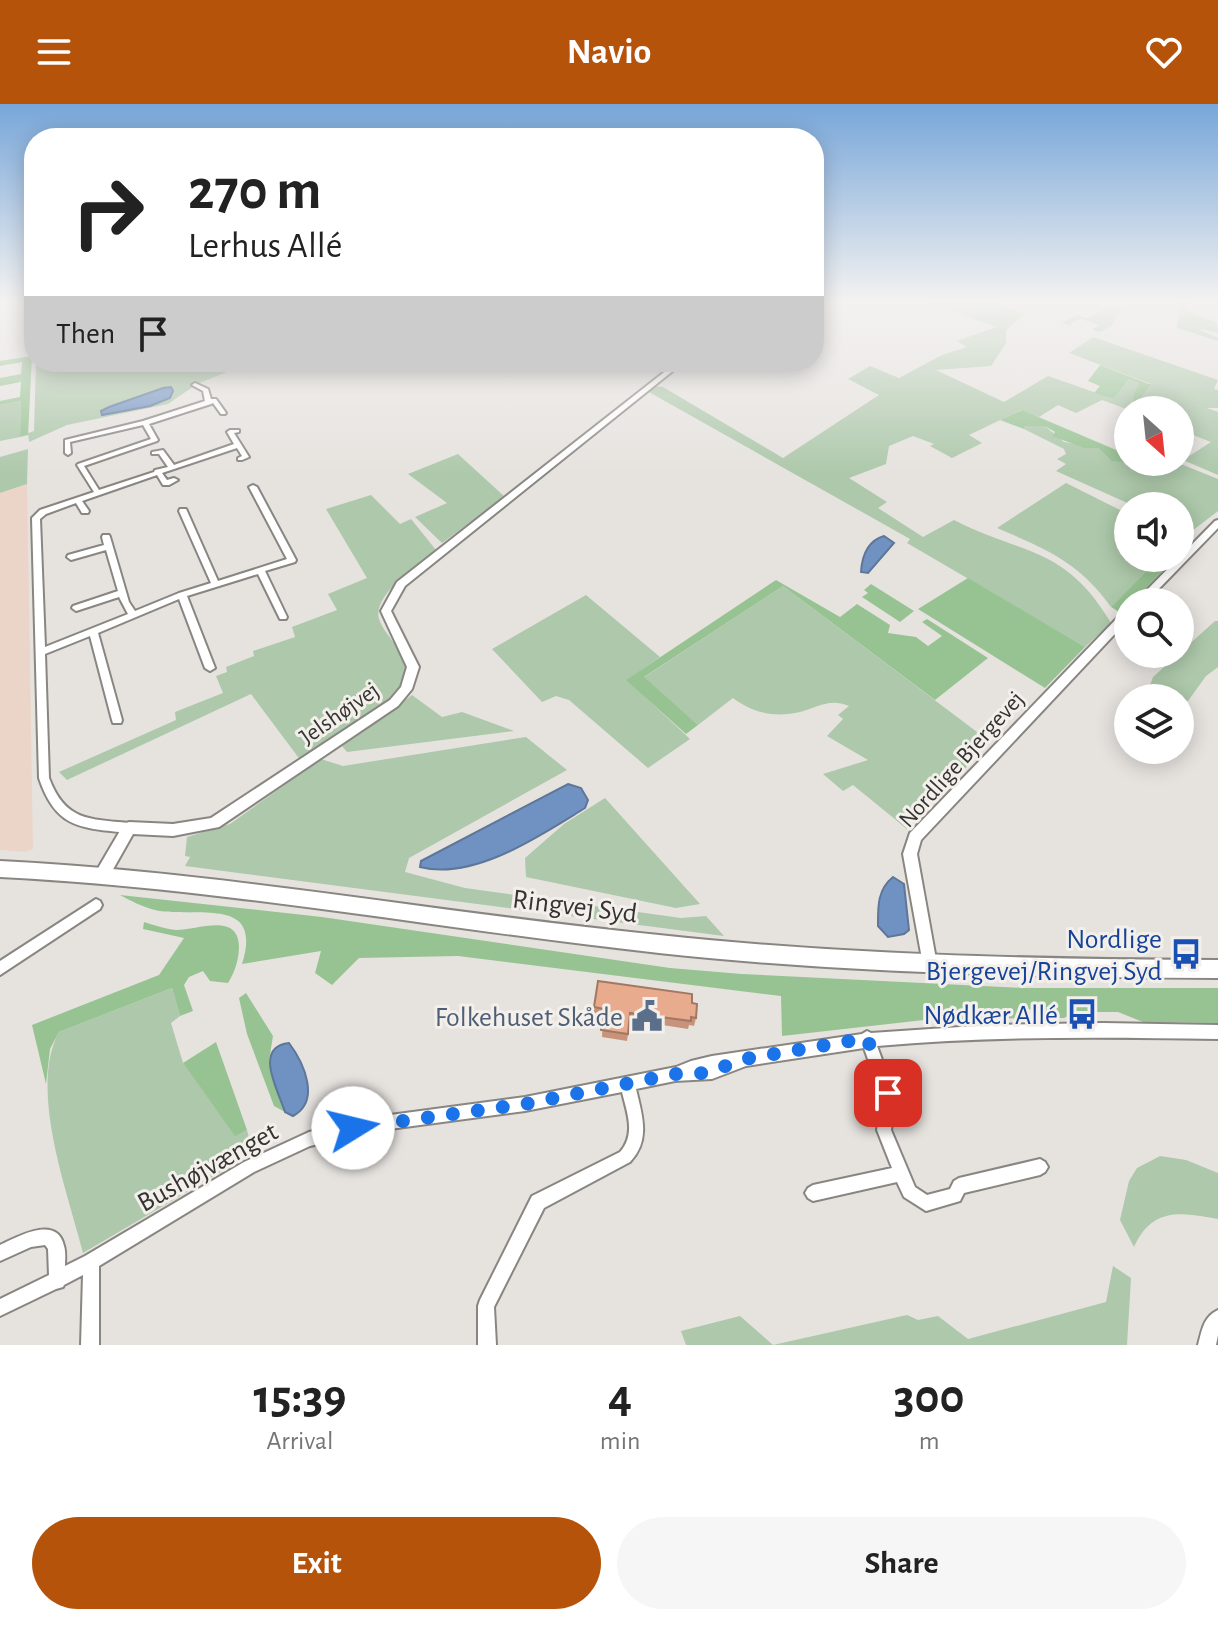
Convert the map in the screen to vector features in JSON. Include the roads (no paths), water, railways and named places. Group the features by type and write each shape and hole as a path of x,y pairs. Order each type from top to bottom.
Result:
{"main road":[{"name":"Ringvej Syd","path":"0,869 102,875 729,952 929,965 1146,969 1218,966"}],"street":[{"name":"Jelshøjvej","path":"129,828 173,830 214,823 394,703 410,681 413,667 386,611 401,584 668,372"},
{"path":"195,385 206,390 209,403"},
{"path":"68,453 67,441 145,423 214,400 223,413"},
{"path":"97,492 80,465 155,440 145,423"},
{"path":"237,431 230,432 246,457 240,459"},
{"path":"102,875 129,828 84,823 66,815 49,798 44,778 36,518 77,499 238,445"},
{"path":"154,453 161,451 171,466"},
{"path":"157,471 166,483 174,480"},
{"path":"39,653 182,595 261,571 293,557 253,487"},
{"path":"77,499 85,511"},
{"path":"183,511 216,585"},
{"path":"1154,588 1218,523"},
{"path":"71,557 107,541 122,593 133,615"},
{"path":"261,571 283,617"},
{"path":"76,608 122,593"},
{"path":"182,595 210,668"},
{"name":"Nordlige Bjergevej","path":"929,965 910,854 915,837 1114,629"},
{"path":"93,632 117,720"},
{"path":"0,969 96,905"},
{"name":"Bushøjvænget","path":"0,1308 91,1262 249,1167 309,1139 375,1124 513,1106 675,1074 718,1071 745,1059 867,1038 992,1029 1218,1032"},
{"path":"867,1038 888,1093 883,1125 909,1192 926,1203 955,1196 959,1186 1040,1167"},
{"path":"487,1345 486,1306 538,1202 625,1157 635,1146 637,1135 628,1084"},
{"path":"813,1193 901,1173"},
{"path":"0,1253 30,1239 48,1237 56,1246 57,1281"},
{"path":"90,1345 91,1262"},
{"path":"1207,1345 1212,1325 1218,1319"}],"water":[{"path":"171,387 170,398 150,406 102,415 101,411 109,407"},
{"path":"884,536 894,543 868,573 861,572 866,550 873,541"},
{"path":"568,784 581,788 588,800 585,808 528,842 484,862 441,870 420,867 421,861"},
{"path":"893,877 904,884 909,930 888,937 878,926 879,906 881,893"},
{"path":"289,1043 304,1071 308,1092 301,1109 293,1116 285,1112 270,1061 272,1052 278,1046"}],"place":[{"name":"Nordlige Bjergevej/Ringvej Syd","path":"1186,954"},
{"name":"Nødkær Allé","path":"1082,1014"},
{"name":"Folkehuset Skåde","path":"647,1016"}]}
